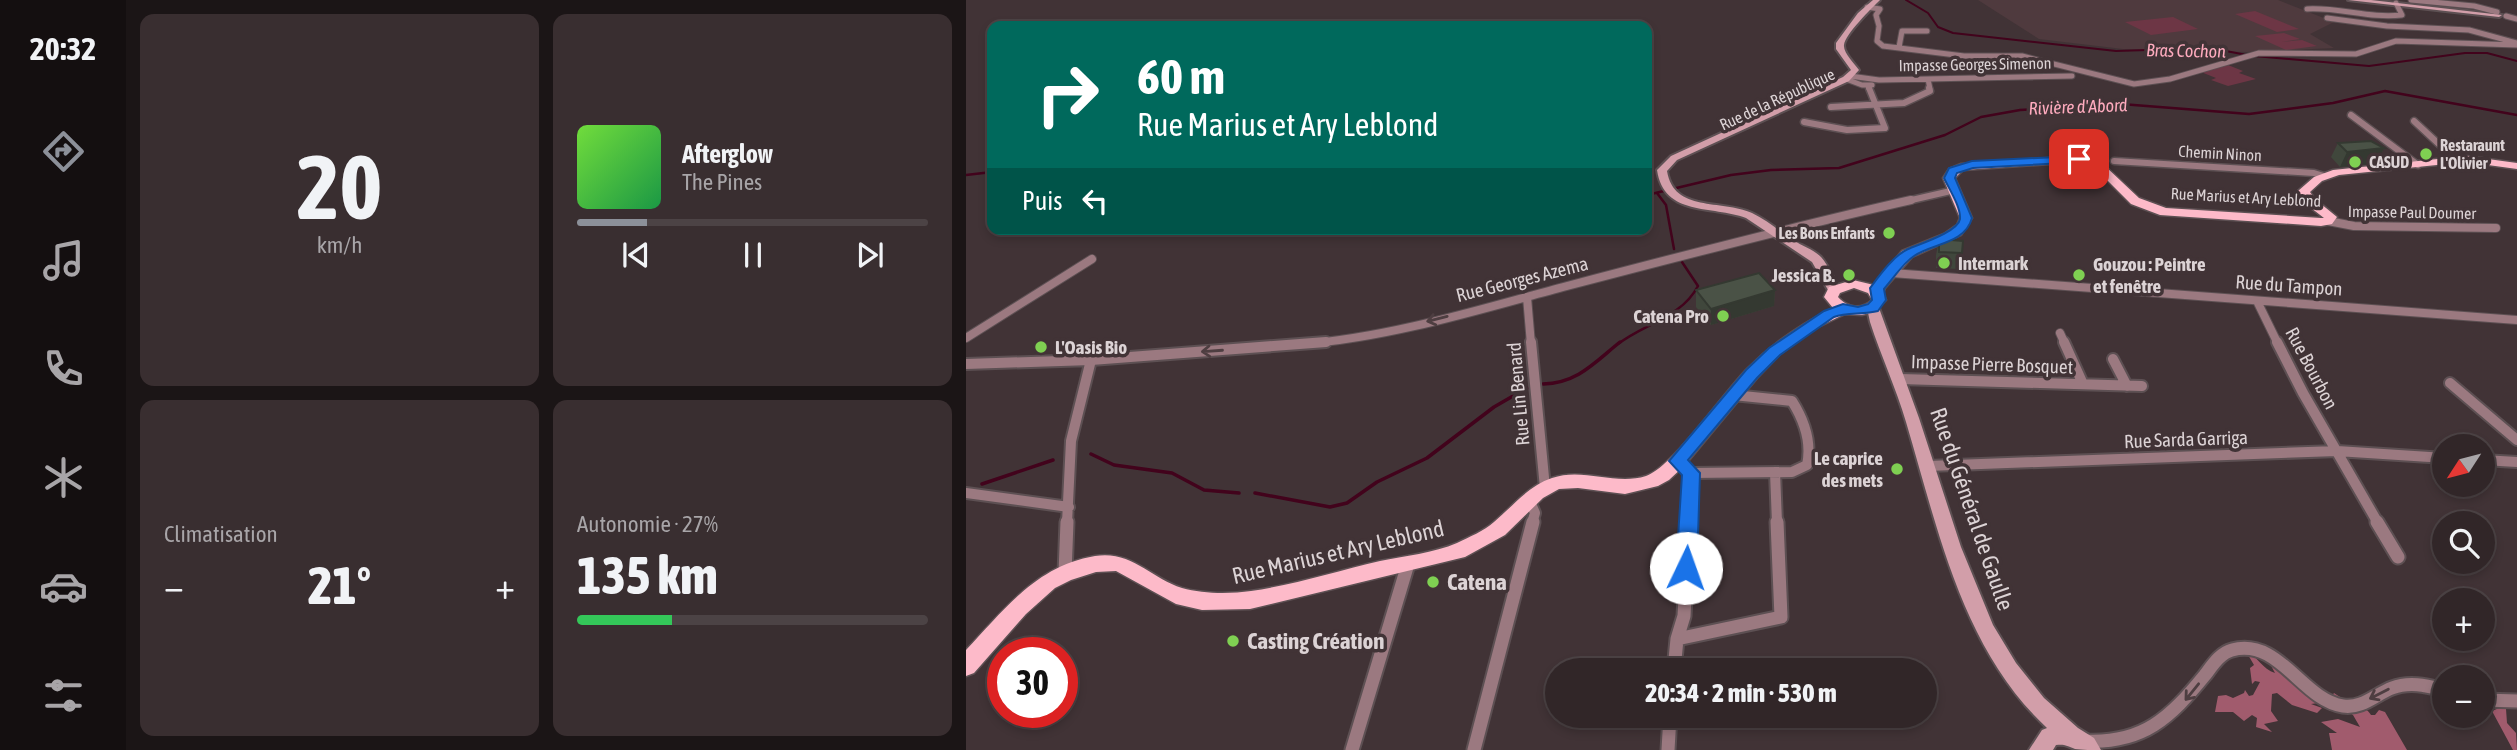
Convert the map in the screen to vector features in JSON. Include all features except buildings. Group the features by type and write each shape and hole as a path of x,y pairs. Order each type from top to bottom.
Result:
{"main road":[{"name":"Rue Marius et Ary Leblond","path":"1955,190 1950,174 1961,167 2071,158 2093,164 2135,201 2164,212 2328,221 2328,214 2310,201 2304,191 2324,176 2456,160 2477,159 2517,166"},
{"path":"1537,494 1567,481 1625,487 1639,485 1684,467 1733,395 1774,351 1807,327 1839,296 1879,284 1908,253 1948,237 1964,226 1966,218 1955,190"},
{"path":"1839,296 1871,312 1879,300 1879,284"},
{"name":"Rue Marius et Ary Leblond","path":"966,666 1019,608 1048,582 1065,573 1096,564 1119,564 1176,595 1202,601 1250,600 1458,551 1498,530 1537,494"}],"street":[{"path":"2351,0 2397,3"},
{"path":"2370,0 2509,15"},
{"path":"2411,0 2474,6 2509,15"},
{"path":"2492,0 2509,15"},
{"path":"2307,9 2320,8 2376,16 2402,15 2397,3"},
{"path":"1875,4 1880,9 1876,15 1879,26 1877,43 1957,56 2022,55 2119,82 2144,84 2251,56 2356,54 2396,41 2517,44"},
{"name":"Rue de la République","path":"1839,296 1817,260 1806,252 1748,215 1687,200 1664,188 1662,176 1681,160 1863,72 1846,44 1875,4"},
{"path":"2328,18 2386,26 2471,28 2494,33 2517,44"},
{"path":"1899,47 1902,31 1927,31"},
{"name":"Impasse Georges Simenon","path":"1879,80 2072,76"},
{"path":"1852,78 1879,80"},
{"path":"1852,78 1868,86 1879,80"},
{"path":"1830,107 1843,104 1875,106 1919,99 1930,91 1928,79"},
{"path":"1804,122 1847,130 1877,131 1885,128 1868,86"},
{"path":"2351,115 2418,165"},
{"path":"2414,121 2456,160"},
{"name":"Chemin Ninon","path":"2114,161 2314,173 2324,176"},
{"name":"Rue Georges Azema","path":"966,364 1091,360 1350,340 1527,297 1774,231 1955,190"},
{"name":"Impasse Paul Doumer","path":"2328,221 2354,226 2496,228"},
{"path":"966,338 1093,259"},
{"name":"Rue du Tampon","path":"1879,284 2257,301 2517,320"},
{"name":"Rue Lin Benard","path":"1474,750 1535,513 1537,494 1527,297"},
{"name":"Rue Bourbon","path":"2257,301 2303,393 2398,557"},
{"name":"Rue du Général de Gaulle","path":"1871,312 1900,379 1972,602 2003,659 2037,707 2080,742"},
{"name":"Impasse Pierre Bosquet","path":"2060,334 2083,384"},
{"path":"2113,359 2127,386"},
{"path":"1065,573 1071,441 1091,360"},
{"name":"Impasse Pierre Bosquet","path":"1900,379 2142,386"},
{"path":"2450,383 2517,440"},
{"path":"1675,658 1677,639 1684,616 1684,467 1793,472 1807,465 1807,440 1798,408 1792,401 1733,395"},
{"name":"Rue Sarda Garriga","path":"1928,466 2337,451 2432,457"},
{"path":"2496,461 2517,462"},
{"path":"1677,639 1781,617 1775,472"},
{"path":"966,493 1069,507"},
{"path":"1352,750 1408,564"},
{"path":"2042,746 2055,734 2080,742 2108,745 2154,728 2173,714 2220,657 2240,648 2252,649 2278,661 2315,692 2339,706 2360,705 2378,693 2402,685 2432,686"},
{"path":"2495,700 2517,701"},
{"name":"Rue du Général de Gaulle","path":"2037,707 2042,746"},
{"path":"1668,750 1669,728"}],"shaded area":[{"path":"1978,0 2278,0 2334,22 2310,34 2334,48 2247,52 2123,49 2039,39"},
{"path":"2255,11 2299,29 2277,32 2235,14"},
{"path":"2173,17 2198,29 2151,35 2125,22"},
{"path":"2284,33 2300,39 2282,42 2302,40 2317,46 2286,50 2255,36"},
{"path":"2228,65 2243,71 2239,73 2256,79 2228,86 2211,80 2216,78 2201,72"},
{"path":"2244,648 2267,669 2275,673 2269,662 2325,702 2311,704 2322,708 2317,713 2292,705 2277,693 2272,694 2271,711 2278,721 2264,724 2272,732 2256,727 2257,718 2252,715 2244,721 2233,712 2215,712 2218,696 2233,698 2245,690 2249,696 2253,695 2260,682 2255,681 2252,684 2250,668 2254,665"},
{"path":"2334,693 2371,715 2375,715 2379,710 2385,712 2407,750 2332,750 2329,733 2337,733 2321,722 2338,719 2360,727 2353,715 2336,704 2329,711 2330,699"},
{"path":"2506,709 2507,723 2516,733 2517,750 2513,750 2495,717 2495,710"}],"waterway":[{"name":"Bras Cochon","path":"1906,0 1928,13 1938,27 1953,33 2116,51 2210,48 2247,55"},
{"name":"Bras Cochon","path":"2254,56 2369,66 2465,53 2487,53 2517,61"},
{"name":"Rivière d'Abord","path":"1652,194 1731,175 1771,170 1839,168 1945,135 1981,117 2020,110 2121,104 2249,114 2333,103 2385,91 2517,115"},
{"name":"Rivière d'Abord","path":"966,175 987,173"},
{"path":"1657,193 1666,205 1674,249"},
{"path":"1618,344 1672,313 1691,297 1698,286 1682,262"},
{"path":"1543,384 1576,376 1620,342"},
{"path":"1255,493 1330,507 1347,503 1377,482 1427,458 1494,407 1527,388"},
{"path":"1091,454 1114,465 1172,473 1204,490 1239,493"},
{"path":"982,484 1053,460"}],"place":[{"name":"Restaraunt L'Olivier","path":"2426,154"},
{"name":"CASUD","path":"2355,162"},
{"name":"Les Bons Enfants","path":"1889,233"},
{"name":"Intermark","path":"1944,263"},
{"name":"Jessica B.","path":"1849,275"},
{"name":"Gouzou : Peintre et fenêtre","path":"2079,275"},
{"name":"Catena Pro","path":"1723,316"},
{"name":"L'Oasis Bio","path":"1041,347"},
{"name":"Le caprice des mets","path":"1897,469"},
{"name":"Catena","path":"1433,582"},
{"name":"Casting Création","path":"1233,641"}],"route":[{"path":"1686,568 1691,473 1678,461 1751,374 1774,351 1829,314 1843,309 1865,311 1873,308 1879,300 1877,288 1908,253 1948,237 1964,226 1964,209 1949,178 1953,171 1972,165 2079,159"}]}
